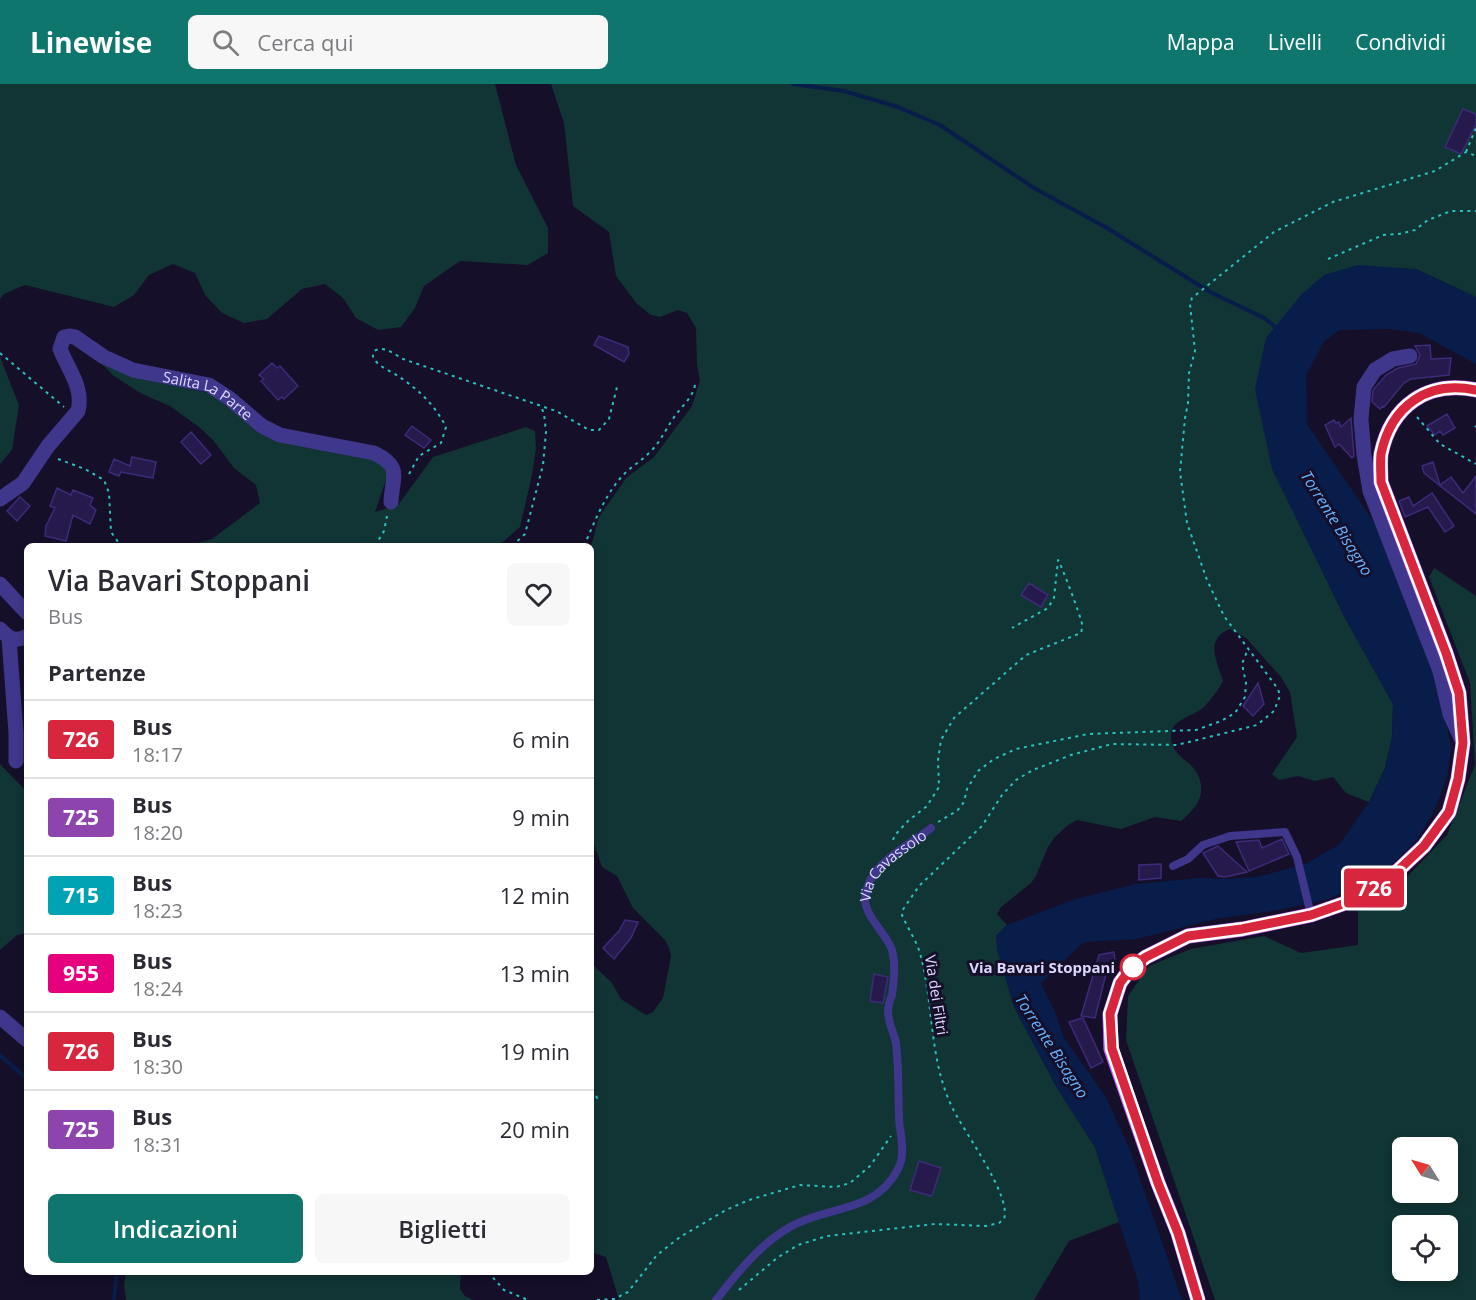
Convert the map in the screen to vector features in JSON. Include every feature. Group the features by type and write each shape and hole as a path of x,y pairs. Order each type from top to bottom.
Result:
{"main road":[{"path":"1198,1300 1178,1233 1158,1183 1112,1049 1110,1014 1120,983 1131,968 1157,952 1188,936 1242,929 1354,900 1390,878 1424,846 1449,812 1458,779 1463,743 1459,693 1381,482 1381,456 1392,425 1403,409 1416,398 1436,389 1453,387 1476,390"}],"street":[{"name":"Salita La Parte","path":"0,500 24,483 74,416 79,405 75,379 60,349 64,337 69,336 75,337 104,357 133,370 208,385 229,398 262,426 280,435 374,453 386,458 393,466 395,473 391,502"},
{"path":"1410,356 1393,359 1375,370 1364,387 1361,419 1364,455 1370,491 1440,671 1450,714 1463,743"},
{"path":"0,584 24,610"},
{"path":"4,634 18,640 24,637"},
{"path":"4,634 16,733 16,761"},
{"path":"0,1017 24,1037"}],"lane":[{"name":"Via Cavassolo","path":"899,1126 899,1065 888,1013 895,968 891,947 873,920 865,900 872,879 886,860 931,828"},
{"path":"1173,866 1188,859 1203,845 1230,836 1282,832 1288,835 1297,857 1310,910"},
{"path":"716,1300 760,1249 789,1227 821,1214 857,1205 876,1197 898,1168 903,1143 899,1126"}],"path":[{"path":"1248,649 1224,616 1207,580 1187,523 1181,490 1180,457 1188,403 1189,373 1195,351 1191,298 1274,232 1333,202 1435,171 1466,152 1476,128"},
{"path":"1466,152 1476,156"},
{"path":"1328,259 1383,235 1415,230 1428,220 1451,211 1476,211"},
{"path":"408,476 419,456 441,443 446,427 438,411 425,397 376,362 373,355 378,349 556,411 588,430 599,430 609,419 617,387"},
{"path":"0,353 63,404 61,414"},
{"path":"585,543 602,505 618,481 630,467 659,444 674,417 694,391 693,383"},
{"path":"515,543 525,534 543,465 546,432 544,414 540,406"},
{"path":"1413,414 1440,444 1476,464"},
{"path":"46,451 57,459 85,469 104,480 109,493 111,532 119,543"},
{"path":"377,543 384,531 391,502"},
{"path":"899,841 893,841 895,835 927,806 939,787 938,760 941,740 954,718 1026,655 1081,633 1082,626 1077,608 1062,565 1058,560 1054,598 1048,608 1012,628"},
{"name":"Via Cavassolo","path":"931,828 945,816 957,811 964,802 967,789 978,771 994,759 1016,749 1088,734 1196,730 1221,722 1235,713 1245,697 1246,683 1242,664 1248,649"},
{"name":"Via dei Filtri","path":"738,1291 777,1258 798,1245 827,1236 935,1224 986,1226 999,1223 1004,1219 1006,1208 993,1178 944,1090 930,1022 921,954 902,911 919,886 982,826 1002,795 1016,780 1033,770 1071,755 1112,744 1178,745 1265,720 1274,711 1280,696 1269,675 1248,649"},
{"path":"597,1300 614,1299 628,1292 657,1255 681,1237 726,1210 749,1200 800,1185 836,1187 850,1183 870,1167 899,1126"},
{"path":"491,1275 504,1290 528,1300"}],"green space":[{"path":"0,84 495,84 516,165 548,228 548,253 528,265 460,261 424,286 415,308 401,327 378,330 356,318 343,298 325,284 302,289 267,319 244,323 222,313 205,295 195,273 173,264 149,275 134,295 114,307 25,285 4,294 0,299"},
{"path":"551,84 1476,84 1476,297 1416,269 1266,338 1317,560 1344,616 1393,704 1392,737 1385,768 1369,802 1346,793 1333,777 1315,781 1298,776 1279,780 1272,774 1297,737 1290,692 1281,677 1246,638 1230,629 1217,639 1214,651 1223,681 1221,685 1204,707 1178,722 1172,731 1174,748 1194,768 1200,781 1201,794 1196,806 1181,821 1155,817 1121,829 1077,820 1054,838 1031,883 1001,907 997,914 1007,925 996,936 1014,1007 1057,1088 1095,1147 1119,1222 1069,1241 1034,1300 619,1300 606,1257 594,1253 594,966 612,983 621,999 646,1015 653,1012 663,998 671,956 665,940 633,908 617,876 602,867 594,844 594,543 592,543 599,517 626,478 654,457 692,406 700,380 697,365 696,328 687,313 678,310 660,317 651,315 637,304 616,276 609,232 573,206 564,123"},
{"path":"0,357 19,405 12,450 0,464"},
{"path":"99,361 173,385 208,393 247,421 376,460 389,471 375,512 398,505 433,457 526,427 535,431 536,449 520,527 501,543 198,543 212,539 260,503 256,485 234,468 213,440 199,427 170,406 142,394 114,376"},
{"path":"1434,568 1476,596 1476,1300 1215,1300 1126,1040 1128,996 1149,966 1191,949 1264,936 1301,953 1358,945 1358,911 1383,902 1447,835 1475,765 1470,683 1429,577"},
{"path":"0,764 24,789 24,934 17,935 0,950"},
{"path":"126,1275 461,1275 460,1289 465,1296 473,1300 126,1300"}],"water":[{"name":"Torrente Bisagno","path":"1358,265 1416,269 1476,297 1476,364 1419,333 1390,329 1339,330 1324,342 1306,375 1307,424 1378,528 1437,671 1451,748 1447,778 1433,813 1417,840 1390,866 1361,886 1324,900 1279,910 1215,919 1137,939 1084,942 1041,983 1064,1038 1106,1097 1130,1150 1182,1300 1140,1300 1138,1281 1095,1147 1057,1088 1014,1007 997,950 996,936 1007,925 1076,899 1136,884 1200,878 1257,877 1305,864 1339,845 1369,802 1385,769 1392,737 1393,704 1344,616 1272,469 1255,389 1266,338 1301,295 1324,275"}],"building":[{"path":"1463,109 1476,114 1476,124 1461,154 1445,147"},
{"path":"599,336 628,347 629,354 624,362 594,345"},
{"path":"1430,345 1431,359 1451,358 1449,375 1411,379 1404,383 1380,409 1372,402 1373,390 1386,375 1398,368 1416,364 1420,355 1415,346"},
{"path":"272,363 277,368 280,366 298,386 284,399 282,397 278,400 261,381 264,379 259,375"},
{"path":"1447,414 1455,428 1443,435 1440,431 1435,435 1427,426"},
{"path":"1351,418 1354,456 1352,458 1339,444 1335,447 1325,425 1334,420 1336,423 1339,422 1341,427"},
{"path":"412,426 431,440 424,448 405,435"},
{"path":"191,432 211,455 201,464 181,442"},
{"path":"132,457 156,462 153,478 121,472 119,476 109,472 114,459 130,466"},
{"path":"1433,462 1440,485 1451,477 1463,493 1476,476 1476,514 1424,473 1422,466"},
{"path":"57,488 71,495 73,490 93,498 90,505 96,510 90,524 73,515 66,541 45,536 46,526 55,508 50,506"},
{"path":"1432,493 1454,526 1445,532 1428,507 1405,517 1399,501 1409,497 1413,506"},
{"path":"20,497 30,506 17,521 7,511"},
{"path":"1029,583 1048,595 1041,607 1021,595"},
{"path":"1258,683 1264,704 1253,716 1243,706"},
{"path":"1282,839 1289,854 1249,871 1236,842 1259,840 1262,848"},
{"path":"1218,846 1247,872 1225,877 1218,876 1203,853"},
{"path":"1161,864 1161,878 1139,880 1139,865"},
{"path":"625,920 638,922 631,938 614,959 603,948 619,931"},
{"path":"1114,952 1115,962 1107,970 1095,1018 1081,1016 1099,955"},
{"path":"874,974 888,977 883,1003 870,1001"},
{"path":"1083,1018 1103,1062 1091,1068 1069,1022"},
{"path":"919,1161 941,1168 932,1196 910,1190"}],"waterway":[{"path":"793,84 844,91 898,107 940,125 1034,188 1107,228 1210,292 1264,318 1278,329"},
{"path":"0,1055 24,1076"},
{"path":"114,1300 117,1275"}],"bus line":[{"name":"726","path":"1198,1300 1178,1233 1158,1183 1112,1049 1110,1014 1120,983 1131,968 1146,957 1188,936 1242,929 1311,915 1354,900 1390,878 1424,846 1449,812 1458,779 1463,743 1459,693 1381,482 1381,456 1392,425 1403,409 1416,398 1436,389 1453,387 1476,390"}],"place":[{"name":"Via Bavari Stoppani","path":"1133,967"}]}
